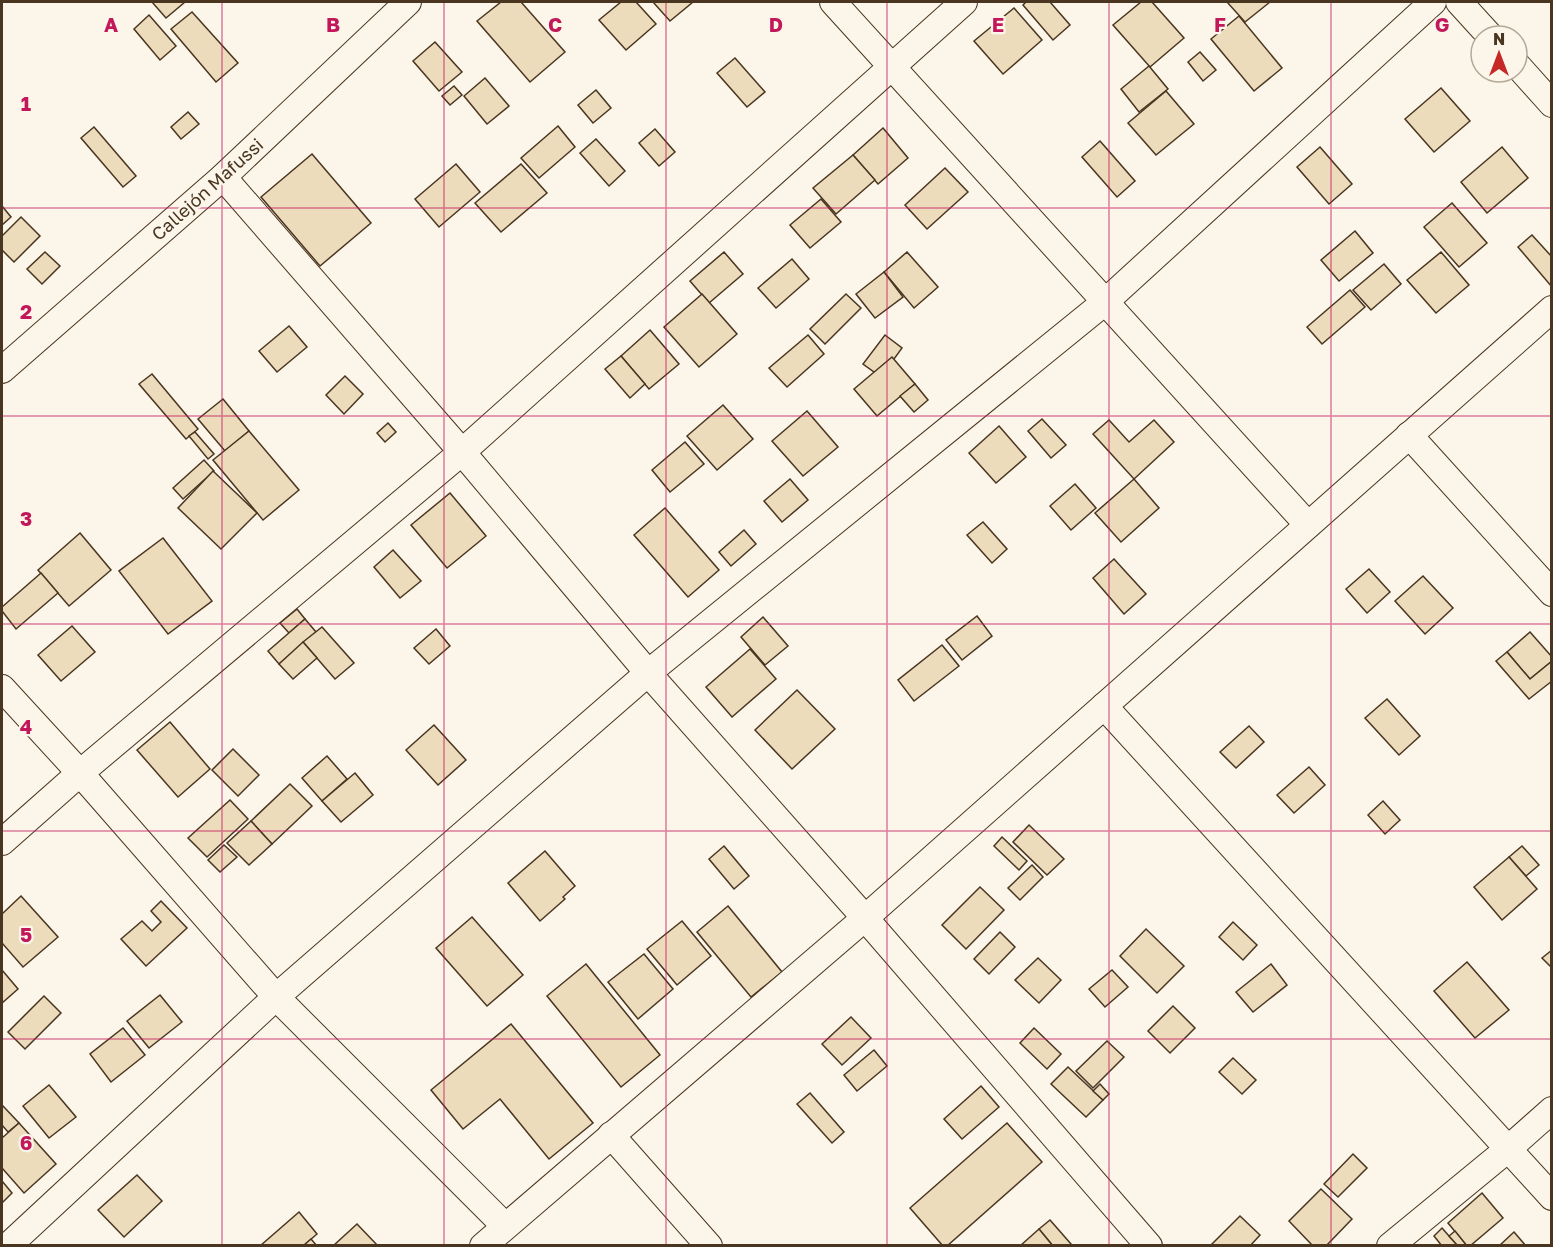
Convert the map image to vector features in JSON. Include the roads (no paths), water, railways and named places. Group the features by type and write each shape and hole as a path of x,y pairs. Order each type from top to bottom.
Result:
{"street":[{"name":"Callejón Mafussi","path":"2,370 223,177 408,2"},
{"path":"833,2 1308,525"},
{"path":"2,842 80,773 462,452 964,2"},
{"path":"8,1245 276,997 648,673 1105,302 1433,2"},
{"path":"1459,2 1479,24"},
{"path":"1529,79 1551,104"},
{"path":"223,177 462,452 648,673 865,918 1149,1245"},
{"path":"483,1245 865,918 1551,309"},
{"path":"1410,435 1551,593"},
{"path":"2,688 80,773 276,997 505,1226"},
{"path":"1104,706 1551,1197"},
{"path":"1390,1245 1508,1149 1551,1110"},
{"path":"611,1135 709,1245"}]}
